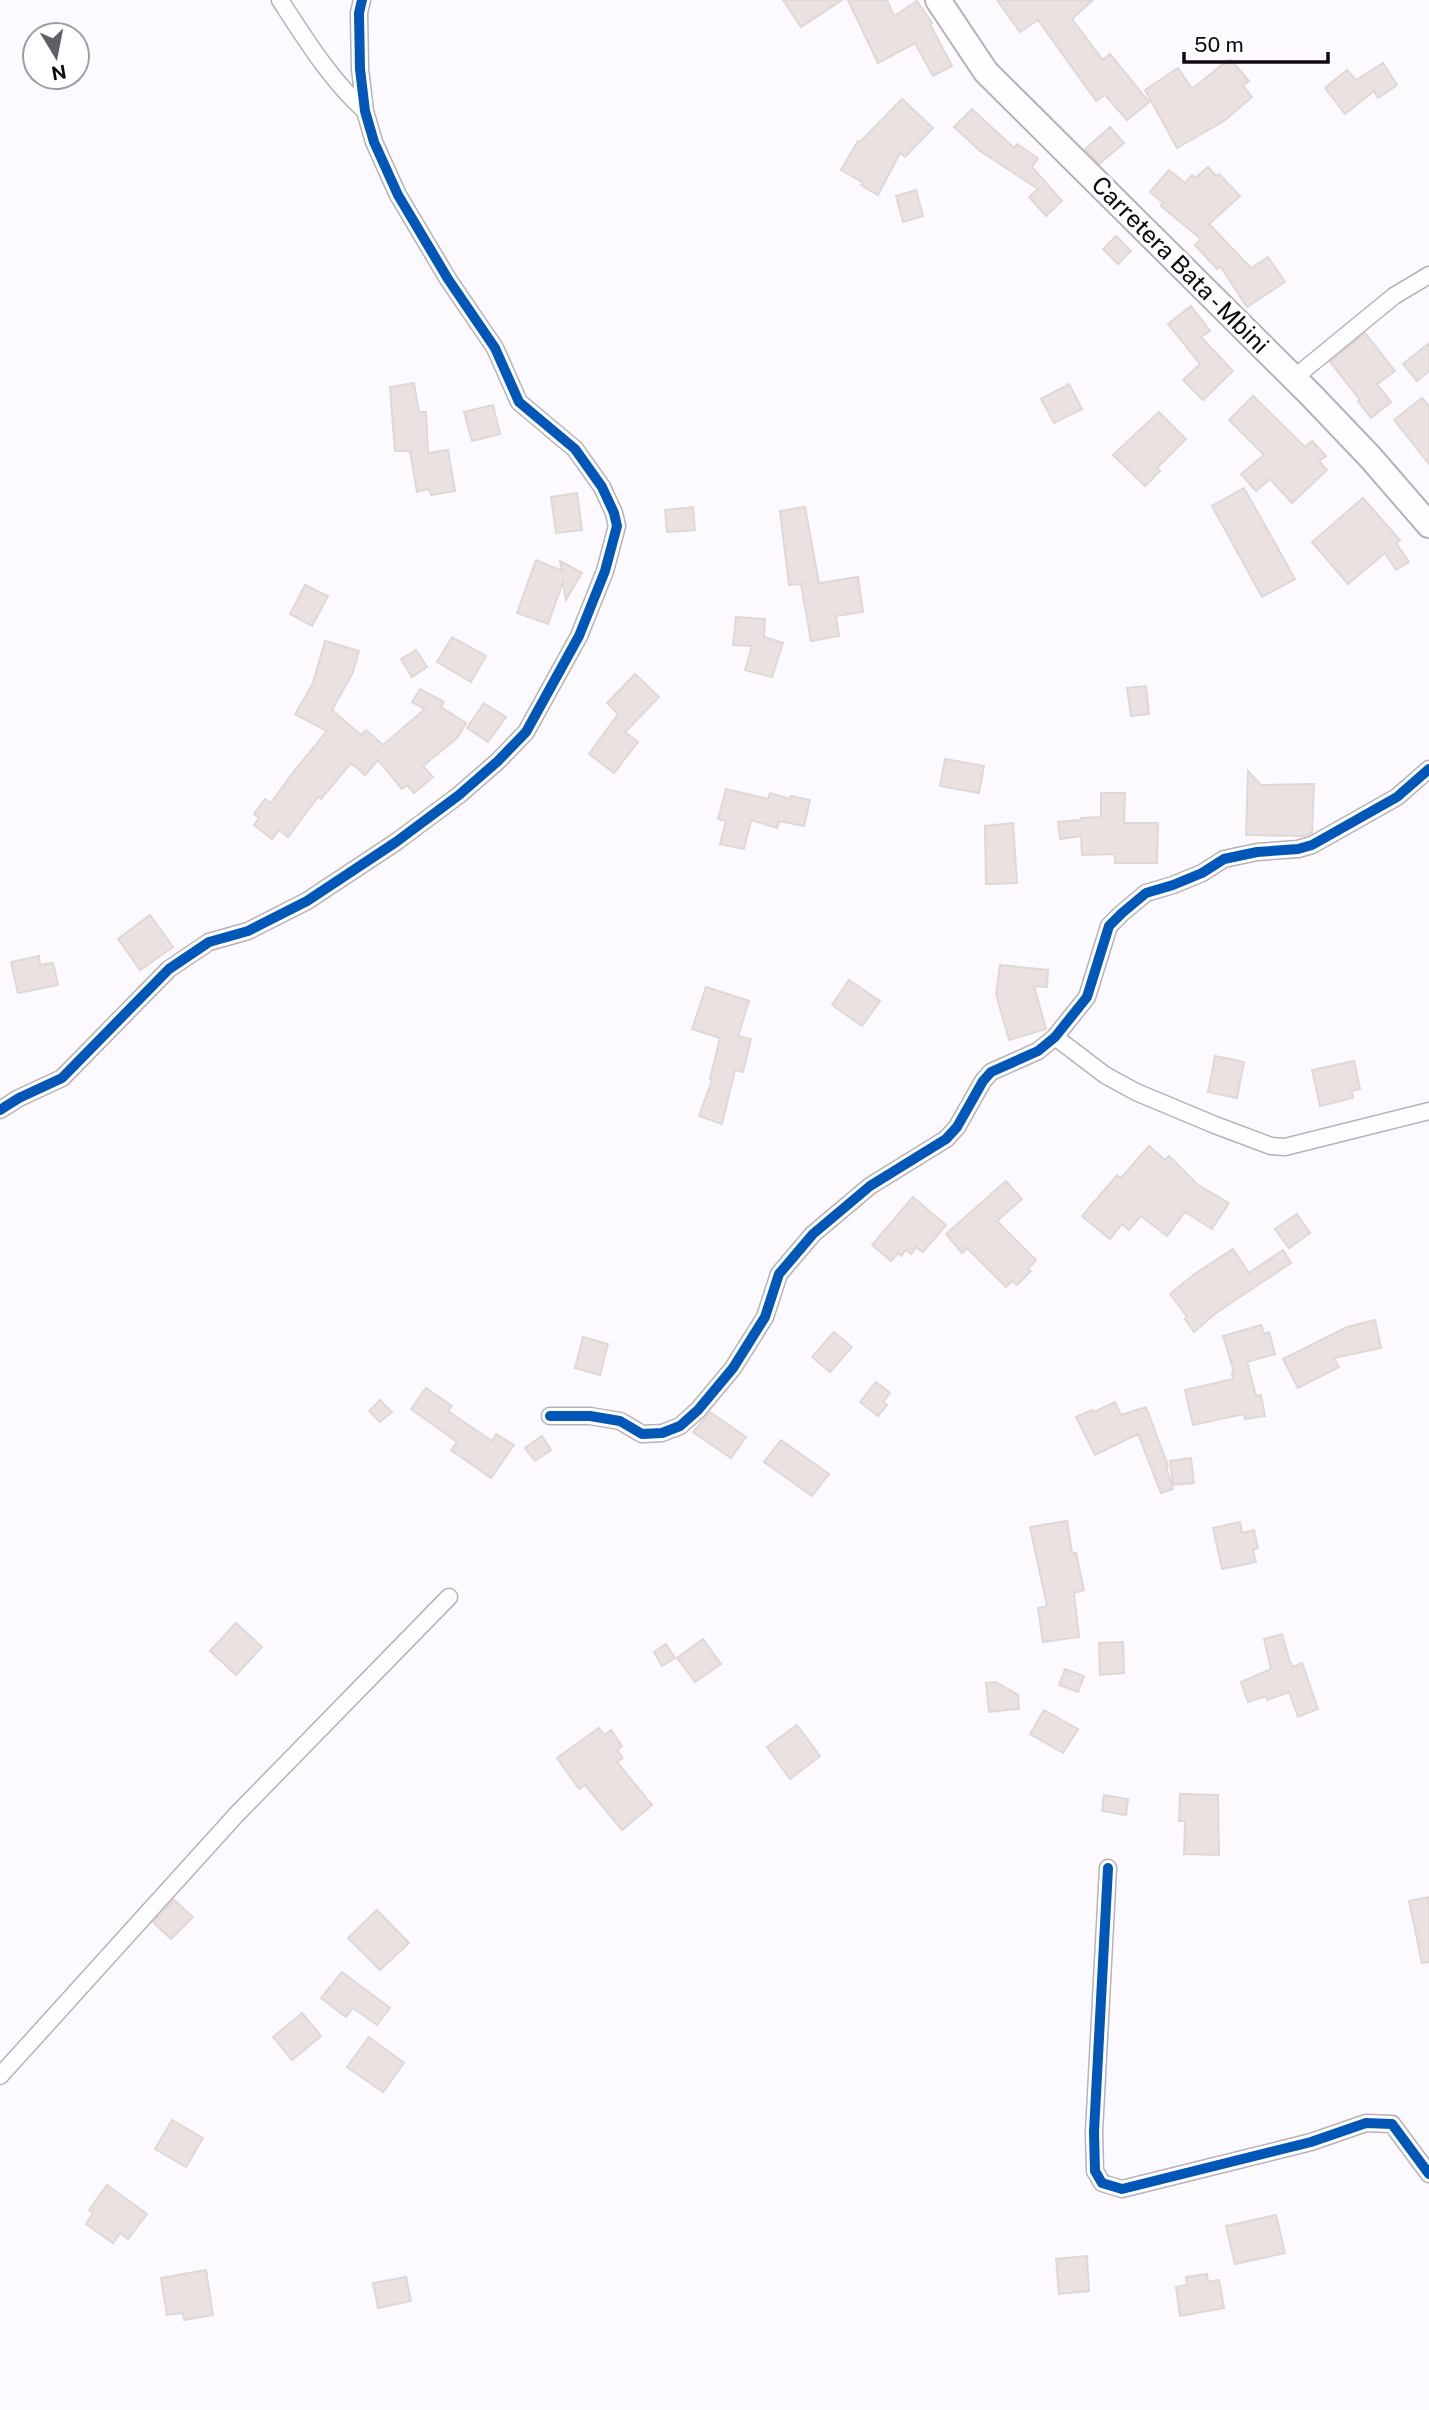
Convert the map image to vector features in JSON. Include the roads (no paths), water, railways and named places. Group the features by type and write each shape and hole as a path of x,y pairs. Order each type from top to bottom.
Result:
{"main road":[{"name":"Carretera Bata - Mbini","path":"938,0 986,72 1294,378 1371,457 1429,525"}],"street":[{"path":"280,0 343,92 365,111"},
{"path":"0,1110 19,1097 62,1078 114,1023 179,962 209,942 248,931 307,901 396,842 459,795 498,761 526,732 579,636 605,571 617,526 602,487 575,449 519,402 495,348 448,279 398,195 374,142 365,111 359,56 359,13 362,0"},
{"path":"1294,378 1394,296 1429,275"},
{"path":"550,1416 610,1419 642,1434 662,1433 680,1426 698,1410 733,1368 765,1317 779,1274 813,1234 870,1186 946,1139 957,1127 991,1072 1038,1051 1055,1037 1087,997 1109,926 1146,893 1202,873 1224,859 1312,845 1398,797 1429,769"},
{"path":"1055,1037 1105,1076 1136,1092 1271,1146 1285,1147 1429,1111"},
{"path":"0,2076 236,1815 449,1597"},
{"path":"1108,1868 1094,2133 1095,2171 1102,2183 1122,2189 1311,2142 1366,2123 1392,2124 1429,2174"}]}
